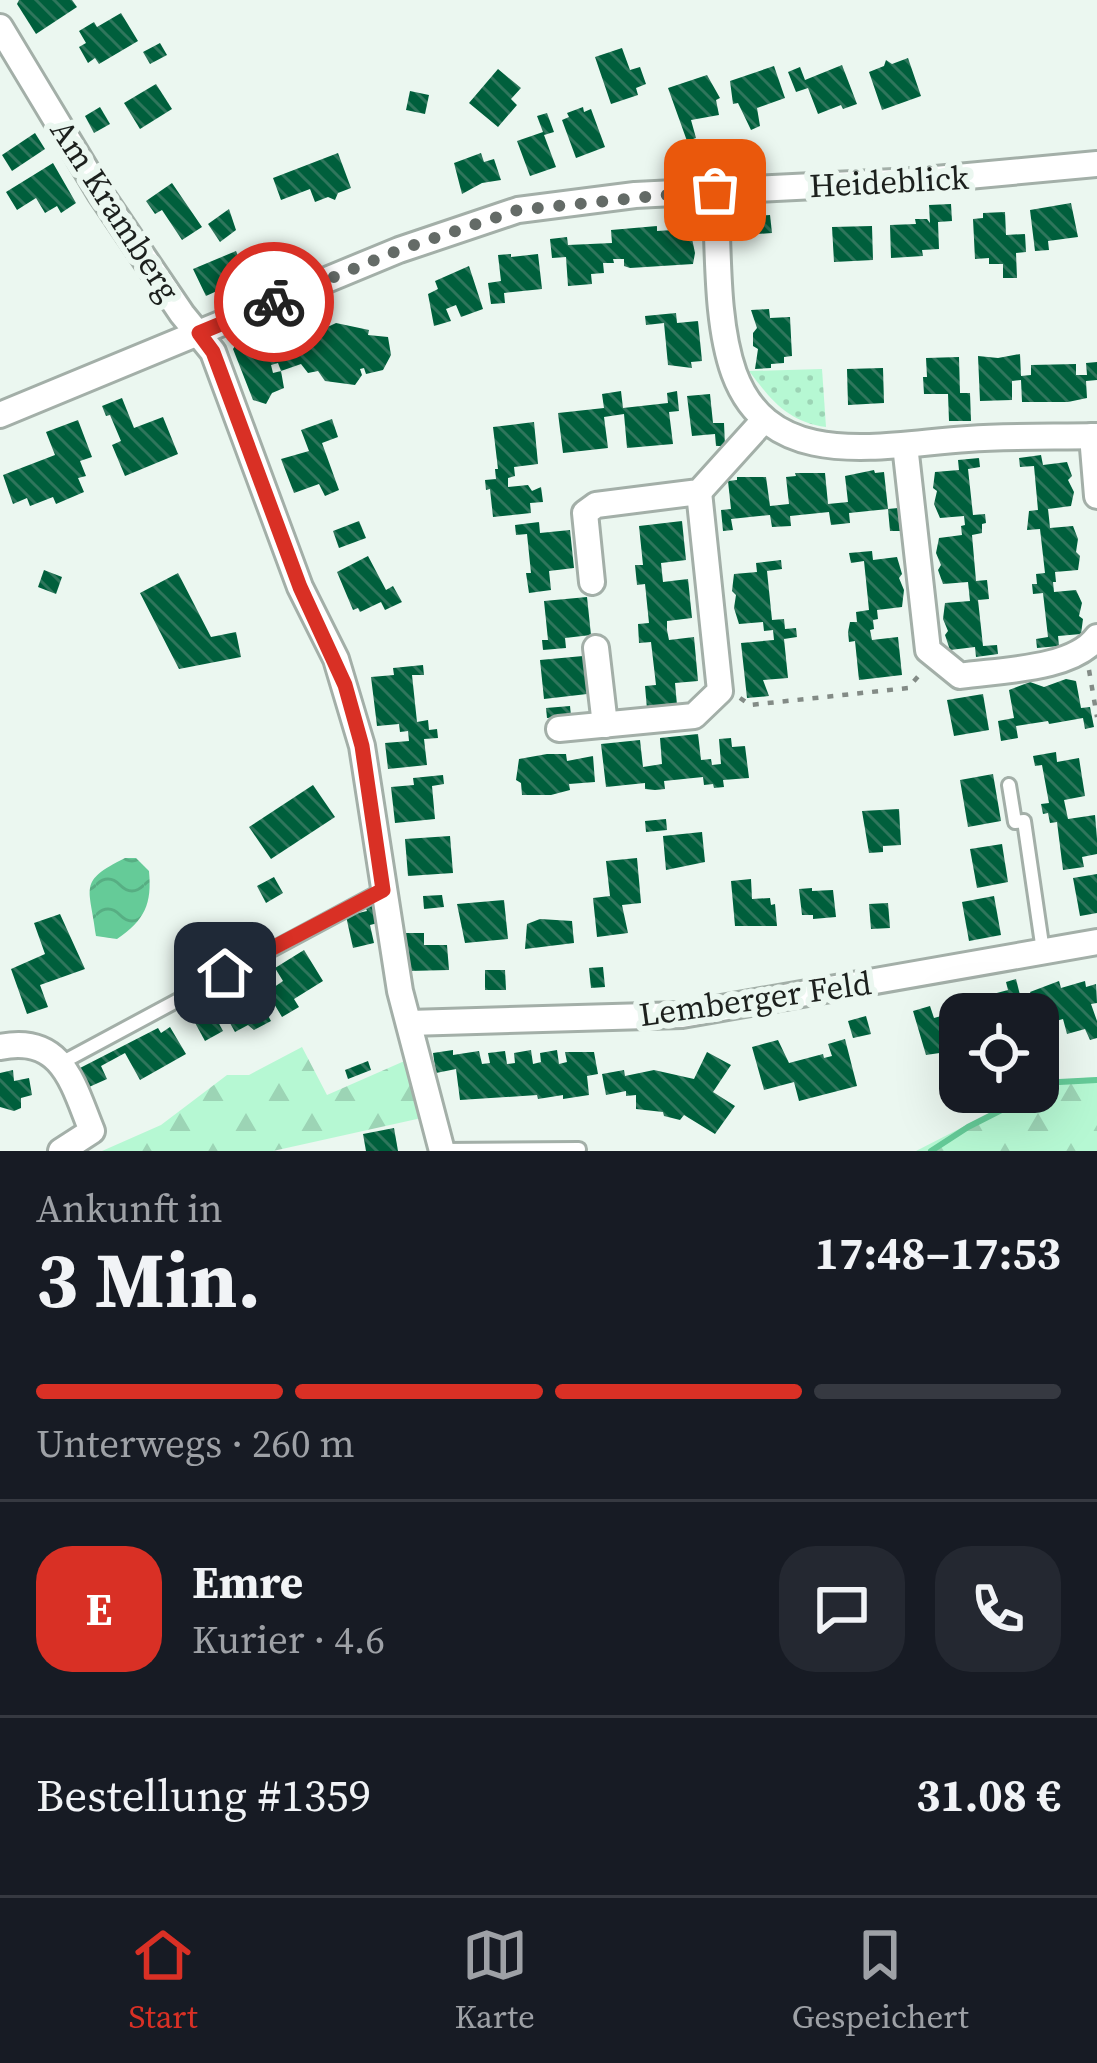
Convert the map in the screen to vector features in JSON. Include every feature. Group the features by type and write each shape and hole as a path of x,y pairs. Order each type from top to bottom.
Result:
{"street":[{"name":"Am Kramberg","path":"0,27 100,193 213,352 300,587 345,685 362,746 400,991 442,1151"},
{"name":"Heideblick","path":"0,415 399,250 518,210 715,190 914,181 1097,164"},
{"path":"715,190 730,362 746,399 764,420 785,434 821,444 1094,436 1097,496"},
{"path":"592,582 585,513 596,505 699,492 764,420"},
{"path":"905,445 928,650 934,659 960,676 1064,660 1092,644"},
{"path":"559,729 694,716 720,691 699,492"},
{"path":"596,648 605,724"},
{"name":"Lemberger Feld","path":"409,1023 682,1016 1097,942"},
{"path":"0,1047 41,1049 63,1062 92,1131 61,1151"}],"lane":[{"path":"1009,785 1015,822 1024,821 1043,951"},
{"path":"63,1062 383,890"},
{"path":"442,1151 579,1149"}],"path":[{"path":"1092,644 1097,717"},
{"path":"720,691 734,693 750,705 908,688 934,659"}],"green space":[{"path":"822,369 826,427 791,415 749,371"},
{"path":"302,1047 327,1095 409,1059 426,1117 273,1151 102,1151 161,1125 227,1075 249,1075"},
{"path":"1097,1077 1097,1151 916,1151 990,1113 1059,1113 1061,1081"}],"water":[{"path":"125,858 136,858 149,871 145,910 117,939 96,936 90,887 99,873"}],"building":[{"path":"19,0 72,0 77,7 36,34"},
{"path":"121,13 138,41 99,64 95,58 88,63 79,47 86,43 79,31"},
{"path":"160,43 167,55 150,64 143,52"},
{"path":"622,48 630,70 640,67 646,84 636,88 638,95 611,104 595,57"},
{"path":"908,58 921,96 882,110 869,72 884,66 886,60 892,64"},
{"path":"842,65 857,104 818,114 808,88 796,92 788,72 800,67 805,80"},
{"path":"774,66 785,98 757,108 760,126 751,130 738,103 733,104 730,81"},
{"path":"498,69 521,88 511,99 517,105 498,127 469,103"},
{"path":"707,75 720,98 716,100 719,115 691,120 696,138 687,141 668,88"},
{"path":"156,84 172,109 140,129 124,103"},
{"path":"410,91 429,95 425,114 406,110"},
{"path":"100,107 110,124 94,133 85,116"},
{"path":"583,107 584,112 591,109 605,147 576,158 562,120"},
{"path":"547,113 554,132 544,135 556,167 530,176 517,141 543,132 537,116"},
{"path":"35,133 45,149 12,171 2,155"},
{"path":"338,153 351,188 338,193 335,200 328,197 315,202 310,189 281,200 273,178"},
{"path":"481,153 484,162 494,159 501,180 462,194 454,163"},
{"path":"53,163 76,203 61,213 57,206 45,213 36,198 17,210 6,192"},
{"path":"172,183 202,227 182,240 162,210 155,214 146,201"},
{"path":"1071,203 1078,237 1048,241 1049,250 1035,251 1030,210"},
{"path":"951,204 952,221 938,222 939,249 922,250 923,256 891,258 890,225 916,224 915,219 930,223 929,205"},
{"path":"229,209 236,230 220,242 208,224"},
{"path":"1005,212 1006,235 1025,234 1026,252 1016,253 1017,278 1003,278 1003,264 975,259 973,219 983,218 983,213"},
{"path":"770,215 772,233 742,235 740,217"},
{"path":"657,226 657,231 690,229 693,264 630,268 624,266 624,259 613,259 614,263 603,263 604,273 591,274 592,284 568,286 566,257 552,258 550,239 567,237 568,245 612,243 611,230"},
{"path":"872,226 873,260 834,262 832,227"},
{"path":"236,251 243,268 223,276 228,286 206,296 193,269"},
{"path":"538,254 542,289 504,293 505,303 491,304 488,283 501,281 498,255"},
{"path":"469,266 483,309 461,317 456,305 446,309 451,321 434,326 428,294 438,289 435,281"},
{"path":"769,309 770,318 790,317 792,356 771,368 755,369 758,349 753,346 753,333 757,328 751,310"},
{"path":"676,313 677,323 698,321 702,361 691,362 692,368 668,365 664,323 646,325 645,316"},
{"path":"336,323 388,337 391,355 383,370 366,374 360,369 362,375 355,385 325,381 318,371 308,373 301,364 281,371 284,388 272,393 266,404 253,400 233,349 237,343 269,332 275,352"},
{"path":"1020,354 1021,376 1031,375 1031,365 1076,364 1076,375 1087,375 1086,363 1097,362 1097,380 1086,381 1087,398 1068,402 1022,402 1021,380 1012,381 1012,400 980,401 978,356"},
{"path":"959,357 960,393 970,393 971,421 949,421 948,394 924,394 926,358"},
{"path":"883,368 884,403 848,405 847,369"},
{"path":"621,391 623,408 668,403 667,393 677,391 679,411 669,412 673,444 627,448 624,414 604,417 608,448 563,453 558,413 604,408 602,394"},
{"path":"710,394 713,423 724,423 725,446 716,446 715,434 692,436 687,396"},
{"path":"122,398 134,428 163,417 178,454 125,476 112,445 121,441 102,406"},
{"path":"332,419 338,437 322,443 339,490 325,496 319,484 294,493 281,459 309,451 301,430"},
{"path":"78,420 92,457 80,461 86,476 78,478 84,492 56,504 53,497 30,506 27,498 13,504 3,475 55,455 46,432"},
{"path":"534,422 538,464 514,467 508,487 528,485 532,491 541,487 543,502 530,503 531,513 493,517 485,480 496,479 498,469 493,427"},
{"path":"1041,455 1043,465 1067,462 1072,476 1068,480 1074,492 1071,506 1048,509 1050,528 1073,526 1078,570 1055,572 1053,582 1054,592 1076,590 1083,619 1081,634 1058,636 1059,646 1037,648 1036,639 1048,637 1043,593 1033,594 1032,584 1037,584 1036,574 1045,573 1040,529 1027,530 1029,511 1038,510 1034,466 1020,467 1019,458"},
{"path":"979,458 980,467 968,469 973,515 985,514 986,523 982,533 972,535 976,581 987,580 988,589 989,599 978,600 983,646 997,645 998,654 976,657 975,647 950,650 945,635 945,603 970,601 968,582 943,584 936,553 939,538 962,535 965,525 964,516 940,518 933,488 935,472 959,470 958,460"},
{"path":"884,472 888,509 849,513 850,523 831,525 829,512 790,516 791,526 772,527 770,515 731,519 733,530 723,531 721,510 731,509 728,481 737,477 766,477 770,506 789,504 786,477 825,473 828,504 848,502 845,476"},
{"path":"898,508 900,531 890,531 888,509"},
{"path":"359,521 366,538 339,548 333,531"},
{"path":"682,521 686,560 661,563 663,582 688,579 692,618 667,621 667,630 669,640 694,637 698,681 675,683 677,705 647,709 645,686 656,685 651,642 639,643 638,624 649,623 645,584 637,585 635,565 643,565 639,526"},
{"path":"539,522 540,533 570,530 574,568 549,571 551,590 529,593 527,534 516,535 515,525"},
{"path":"872,551 873,560 897,557 902,574 902,607 877,610 878,619 870,630 872,640 898,637 902,675 859,680 855,641 849,642 848,632 850,622 857,622 856,612 869,610 864,561 851,563 849,553"},
{"path":"368,556 386,590 393,586 402,602 385,610 381,602 360,612 353,610 337,572"},
{"path":"781,560 782,569 767,571 772,620 784,619 785,629 796,628 797,637 784,639 788,678 763,680 769,696 747,698 741,643 774,640 773,630 764,631 763,622 739,624 732,591 734,574 757,572 756,563"},
{"path":"44,570 62,577 56,594 38,587"},
{"path":"178,573 211,637 236,632 241,657 179,669 140,593"},
{"path":"587,597 591,635 565,638 566,648 543,650 542,640 548,640 544,601"},
{"path":"583,656 587,694 544,699 540,660"},
{"path":"423,665 424,675 412,675 417,722 428,720 429,730 437,729 438,738 424,739 427,765 388,769 385,743 409,741 408,731 400,732 399,724 377,726 371,677 394,675 393,668"},
{"path":"1066,679 1076,681 1081,708 1090,707 1094,727 1085,729 1083,718 1048,721 1016,726 1018,738 1001,741 998,721 1014,718 1009,690 1030,682 1044,687"},
{"path":"983,694 989,730 954,736 947,700"},
{"path":"570,706 571,716 547,718 546,708"},
{"path":"698,734 701,760 711,759 712,765 721,764 719,739 731,738 732,747 745,746 749,778 723,780 724,787 714,788 704,785 703,777 664,781 665,789 645,789 645,783 606,787 601,744 640,740 643,767 662,764 660,738"},
{"path":"1056,752 1057,762 1079,758 1085,796 1064,800 1068,819 1095,815 1097,854 1082,857 1084,867 1063,870 1057,822 1050,823 1048,813 1043,814 1041,804 1049,803 1042,765 1035,766 1033,756"},
{"path":"566,754 567,761 593,756 595,782 569,784 570,790 551,795 522,795 516,780 519,759"},
{"path":"993,774 1001,821 968,827 960,780"},
{"path":"443,775 444,784 432,786 435,819 395,823 391,787 414,785 413,778"},
{"path":"313,785 335,817 271,859 249,827"},
{"path":"899,809 901,845 869,853 862,811"},
{"path":"666,819 667,830 646,832 645,821"},
{"path":"702,832 705,862 666,870 663,836"},
{"path":"450,836 453,873 408,876 405,839"},
{"path":"1002,844 1008,882 977,888 970,849"},
{"path":"637,858 641,903 622,905 628,933 597,937 593,898 610,896 606,861"},
{"path":"1097,874 1097,913 1080,916 1073,878"},
{"path":"274,877 283,893 266,903 257,886"},
{"path":"751,879 752,899 770,898 771,905 775,904 777,926 735,926 731,881"},
{"path":"799,889 833,890 836,917 802,915"},
{"path":"442,895 444,907 424,909 423,896"},
{"path":"994,896 1001,935 969,941 962,902"},
{"path":"504,900 508,939 465,943 457,904"},
{"path":"888,903 890,928 871,929 869,904"},
{"path":"374,904 378,923 370,925 374,943 353,948 346,916 367,911 365,906"},
{"path":"60,914 85,969 40,985 48,1007 27,1014 11,969 45,954 34,923"},
{"path":"540,919 572,921 574,943 525,949 527,924"},
{"path":"405,933 424,933 424,945 447,945 449,970 408,971"},
{"path":"304,950 323,981 294,999 299,1007 282,1017 267,992 283,981 275,968"},
{"path":"603,967 605,987 591,988 589,968"},
{"path":"485,970 505,970 506,990 485,990"},
{"path":"1016,979 1020,993 997,993 1008,990 1006,982"},
{"path":"1059,981 1061,988 1085,981 1086,987 1096,984 1097,1003 1091,1004 1097,1038 1090,1040 1085,1029 1067,1034 1063,1019 1059,1020 1059,993 1030,992"},
{"path":"250,982 271,1021 254,1030 248,1025 235,1032 221,1007 232,1001 232,992"},
{"path":"930,1006 934,1018 939,1017 939,1053 926,1055 913,1011"},
{"path":"211,1009 223,1031 205,1041 193,1019"},
{"path":"866,1016 871,1034 853,1038 848,1021"},
{"path":"170,1027 186,1054 140,1080 125,1053 101,1066 107,1079 89,1087 80,1068 158,1028 161,1033"},
{"path":"845,1039 857,1086 799,1101 794,1082 764,1090 752,1047 778,1040 789,1063 832,1056 828,1044"},
{"path":"453,1050 453,1055 479,1051 482,1064 490,1063 488,1053 505,1051 507,1064 515,1063 514,1053 531,1050 533,1064 541,1062 540,1053 557,1050 559,1064 567,1062 565,1052 594,1052 598,1074 587,1076 589,1095 460,1100 456,1069 436,1073 433,1053"},
{"path":"707,1052 731,1065 713,1092 735,1106 715,1134 684,1115 680,1120 663,1112 636,1109 636,1095 626,1096 626,1091 606,1095 602,1074 624,1070 625,1076 654,1070 694,1079"},
{"path":"368,1061 371,1070 348,1079 345,1070"},
{"path":"13,1070 14,1081 29,1078 32,1095 21,1098 21,1108 14,1111 0,1107 0,1073"},
{"path":"394,1128 398,1151 366,1151 363,1134"}],"waterway":[{"path":"1059,1082 1097,1080"},
{"path":"931,1151 996,1113"}],"way so far":[{"path":"274,302 399,250 518,210 715,190"}],"route":[{"path":"225,973 383,890 362,746 345,685 300,587 213,352 199,333 274,302"}]}
